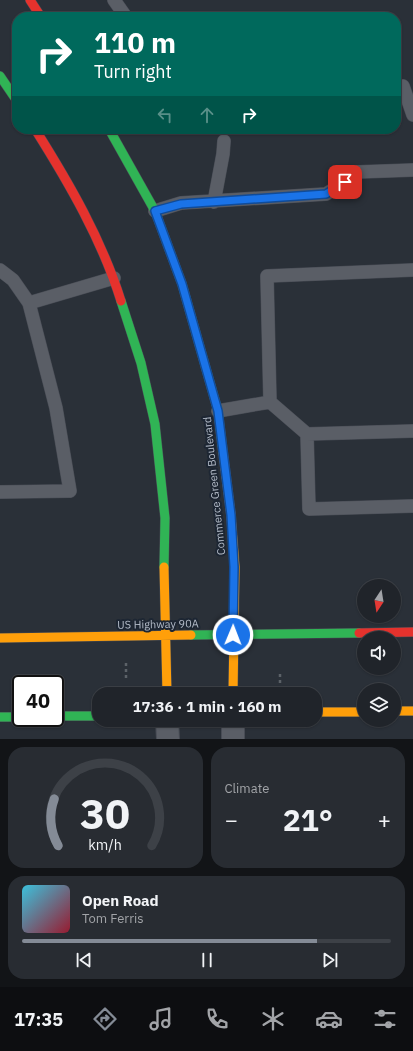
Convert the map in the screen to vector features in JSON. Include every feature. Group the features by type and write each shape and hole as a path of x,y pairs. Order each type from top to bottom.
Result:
{"street":[{"path":"30,0 38,12"},
{"path":"0,76 12,94"},
{"path":"38,134 85,214 114,278 141,363 155,424 165,518 164,560 167,687"},
{"name":"Commerce Green Boulevard","path":"112,134 155,211 182,284 218,411 231,515 234,560 234,687"},
{"name":"US Highway 90A","path":"0,638 413,632"},
{"path":"401,711 413,711"},
{"path":"322,712 357,712"},
{"path":"64,716 92,716"},
{"path":"0,717 12,717"},
{"path":"167,727 168,739"},
{"path":"233,739 234,727"}],"lane":[{"path":"114,0 122,12"},
{"path":"403,86 413,115"},
{"path":"214,202 224,141"},
{"path":"155,211 181,204 326,194 357,172 413,170"},
{"path":"0,270 13,280 29,303 56,408 70,491 0,492"},
{"path":"413,270 267,276 270,402 307,434 413,431"},
{"path":"29,303 114,278"},
{"path":"218,411 270,402"},
{"path":"307,434 309,509 413,506"}],"path":[{"path":"126,662 126,678"},
{"path":"280,674 280,687"}],"traffic: fast":[{"path":"0,76 12,94"},
{"path":"112,134 155,211 182,284 218,411 223,452"},
{"path":"121,301 141,363 155,424 165,518 164,567"},
{"path":"191,635 357,633"},
{"path":"64,716 92,716"},
{"path":"0,717 12,717"}],"traffic: slow":[{"path":"223,452 231,515 235,567 233,687"},
{"path":"164,567 167,687"},
{"path":"0,638 191,635"},
{"path":"401,711 413,711"},
{"path":"322,712 357,712"}],"traffic: jam":[{"path":"30,0 38,12"},
{"path":"38,134 84,212 104,256 121,301"},
{"path":"401,632 413,632"}],"route":[{"path":"233,635 234,567 231,515 218,411 182,284 155,211 181,204 326,194 345,182"}]}
